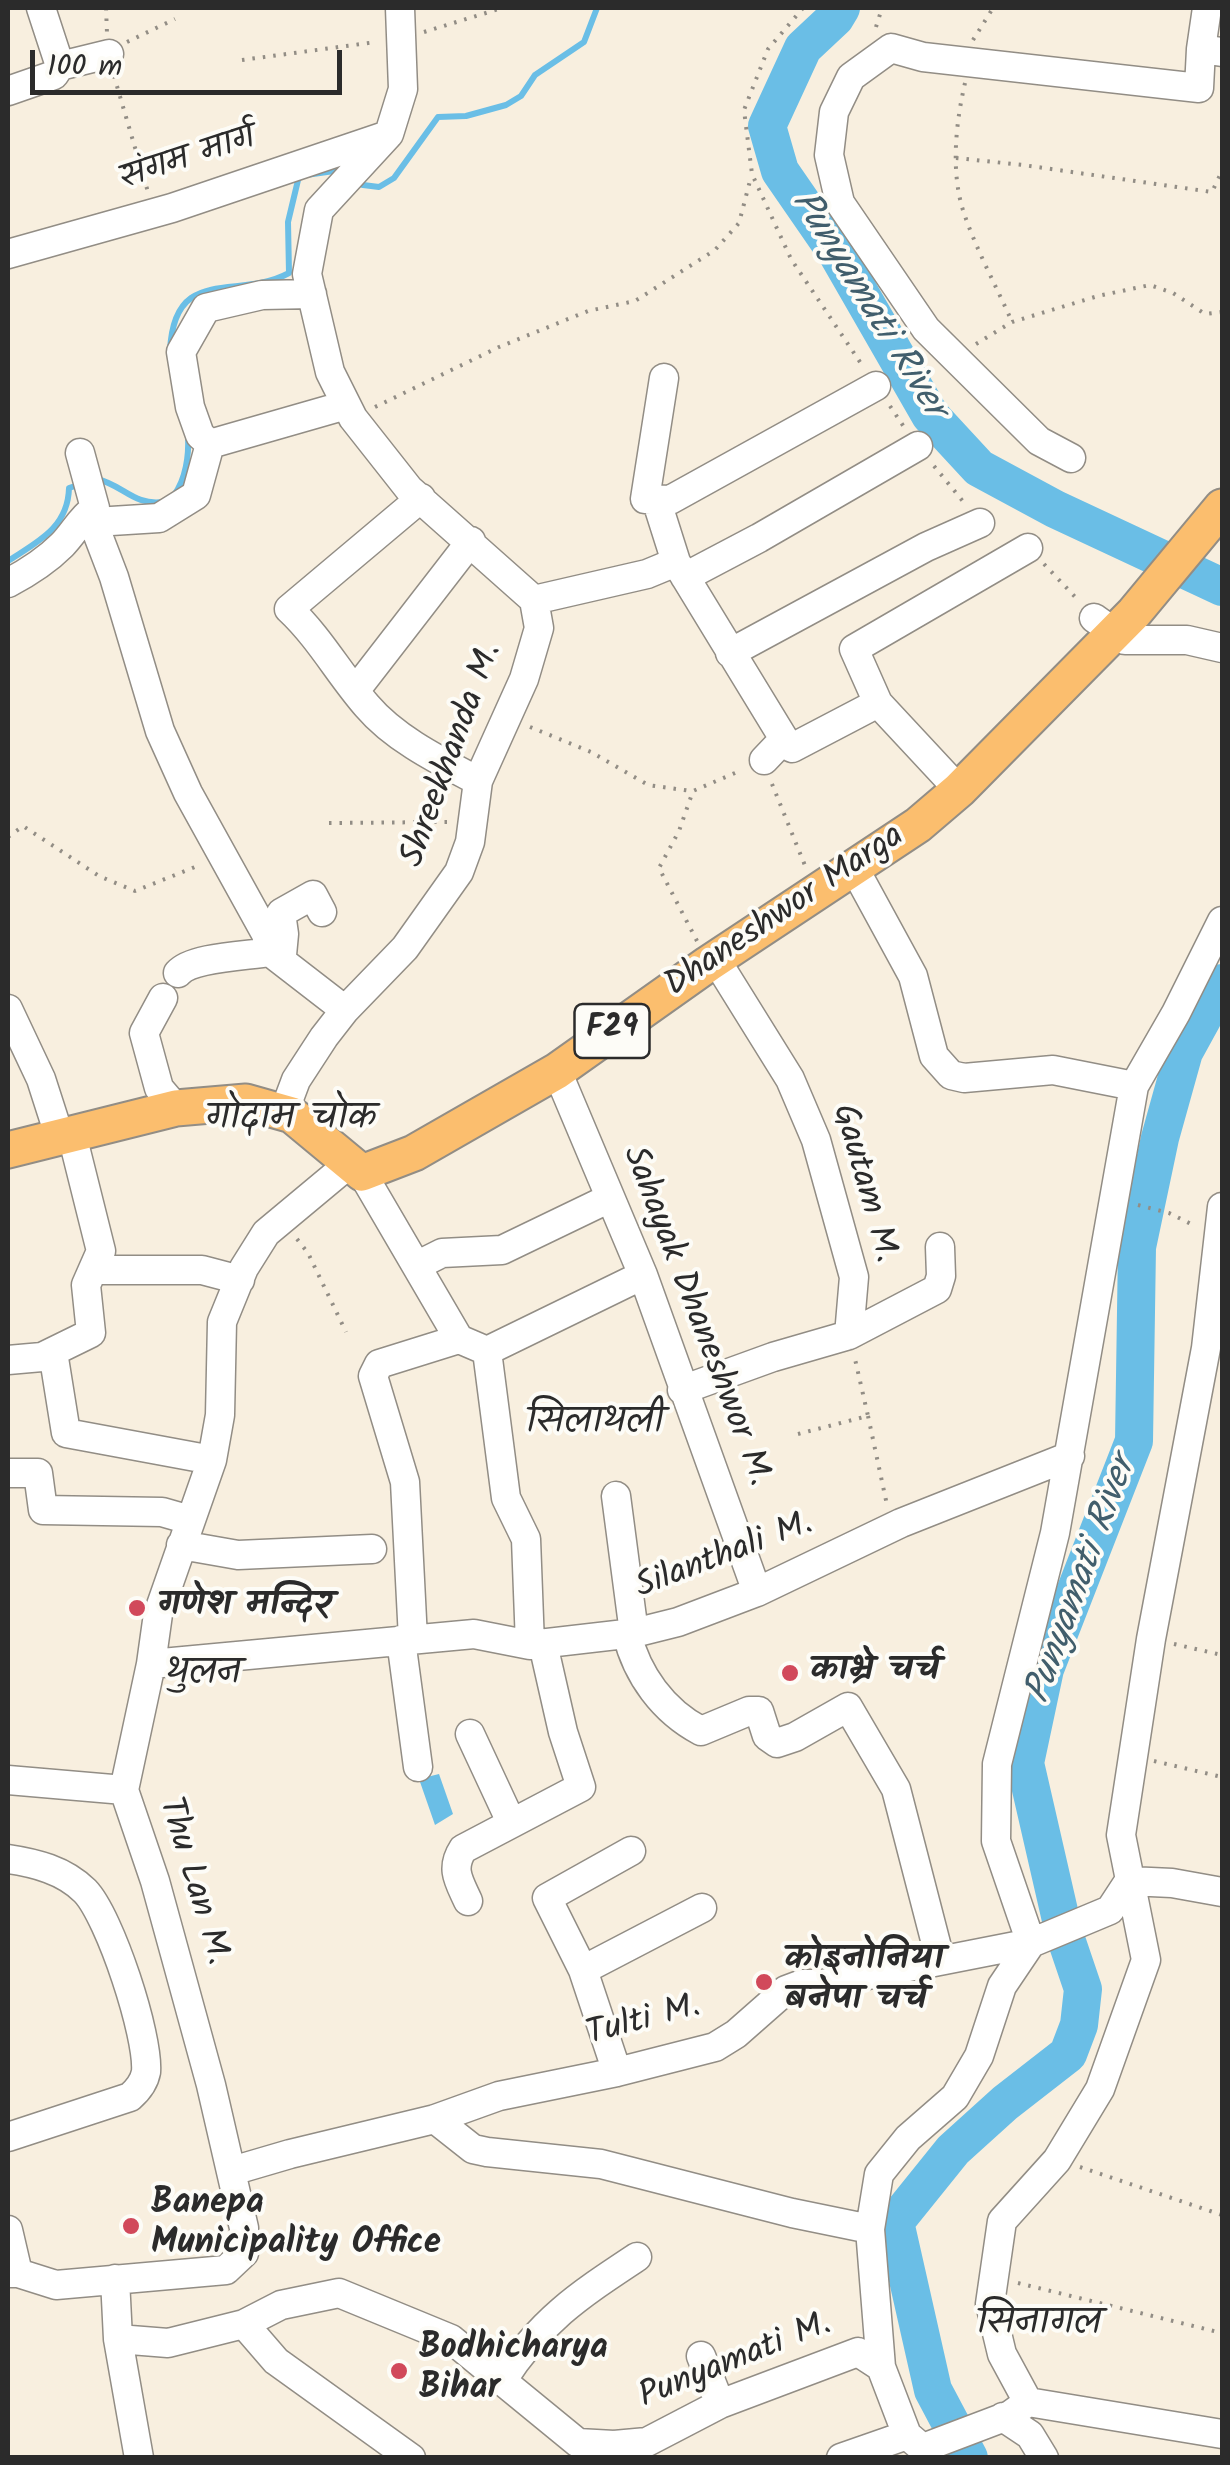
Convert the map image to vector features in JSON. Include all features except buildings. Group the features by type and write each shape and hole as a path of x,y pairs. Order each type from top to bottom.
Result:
{"main road":[{"name":"F29","path":"1114,621 1215,516"},
{"name":"Dhaneshwor Marga","path":"356,1168 414,1153 557,1071 816,890 918,824 959,790 1114,621"},
{"path":"8,1150 176,1108 246,1102 284,1112 356,1168"}],"street":[{"path":"41,8 60,66"},
{"path":"400,8 403,89 390,134 320,210 307,274 330,372 374,447 420,498 534,600 680,570 759,538 918,446"},
{"path":"1072,458 1040,441 926,329 840,203 829,155 834,112 850,77 892,48 923,57 1199,88 1212,50 1207,8"},
{"path":"8,91 54,75 60,66 109,51"},
{"name":"संगम मार्ग","path":"8,254 172,208 390,134"},
{"path":"210,444 200,436 195,421 181,352 206,308 262,295 312,294"},
{"path":"664,378 644,499 670,500 876,386"},
{"path":"210,444 350,412"},
{"path":"8,583 64,543 80,519 95,515 160,518 196,496 210,444"},
{"path":"80,453 160,731 188,793 276,956 345,1010"},
{"path":"420,498 289,609 314,632 369,709 393,729 478,781"},
{"path":"656,500 680,570 792,748 878,703"},
{"path":"730,654 926,547 980,523"},
{"path":"355,691 472,541"},
{"path":"959,790 878,703 854,650 1028,548"},
{"name":"Shreekhanda M.","path":"284,1112 296,1080 345,1010 405,948 449,887 470,842 478,781 534,647 538,628 534,600"},
{"path":"1114,621 1125,640 1188,640 1222,648"},
{"path":"764,760 784,739"},
{"path":"854,866 913,976 934,1056 950,1075 964,1078 1052,1070 1134,1086"},
{"path":"276,956 284,944 280,913 313,895 322,912"},
{"path":"881,2367 870,2229 879,2174 908,2138 955,2097 978,2056 1002,1986 1031,1943 996,1842 997,1764 1056,1533 1134,1086 1222,921"},
{"path":"178,973 194,961 276,956"},
{"name":"Gautam M.","path":"712,962 790,1079 816,1140 854,1277 849,1335"},
{"path":"163,998 144,1033 159,1088 176,1108"},
{"path":"8,1009 66,1137 102,1251 86,1285 92,1333 42,1357 8,1360"},
{"name":"Sahayak Dhaneshwor M.","path":"557,1071 642,1275 757,1592"},
{"path":"356,1168 418,1264 459,1338 487,1352"},
{"name":"Thu Lan M.","path":"13,2273 56,2285 226,2270 244,2253 244,2228 212,2085 124,1790 152,1664 158,1614 212,1460 220,1415 222,1322 266,1233 356,1168"},
{"path":"418,1264 442,1252 502,1250 610,1198"},
{"path":"1028,2402 1002,2354 990,2304 997,2278 1002,2222 1057,2160 1100,2090 1146,1960 1121,1834 1150,1639 1206,1348 1222,1207"},
{"path":"682,1390 849,1335 910,1306 941,1283 940,1247"},
{"path":"93,1270 202,1270 240,1280"},
{"path":"487,1352 642,1275"},
{"path":"418,1766 407,1640 405,1482 374,1376 379,1364 459,1338"},
{"path":"53,1352 66,1434 212,1460"},
{"path":"468,1901 455,1870 463,1849 581,1787 537,1644 526,1539 506,1498 487,1352"},
{"name":"Silanthali M.","path":"152,1664 474,1634 537,1644 630,1633 678,1622 757,1592 892,1528 1070,1456"},
{"path":"8,1473 38,1473 43,1510 162,1512 185,1532 238,1555 372,1549"},
{"path":"616,1496 632,1656 671,1712 701,1731 759,1710 767,1736 777,1742 795,1737 848,1707 896,1789 940,1959"},
{"path":"470,1734 511,1822"},
{"path":"8,1780 124,1790"},
{"path":"617,2072 583,1970 547,1898 631,1852"},
{"path":"8,1858 43,1864 83,1888 102,1913 114,1939 140,2032 146,2074 140,2089 130,2097 8,2137"},
{"path":"1129,1881 1172,1883 1222,1892"},
{"name":"Tulti M.","path":"232,2171 436,2119 499,2096 715,2047 736,2034 786,1990 1031,1943 1110,1910 1129,1881"},
{"path":"583,1970 702,1908"},
{"path":"436,2119 474,2149 602,2164 870,2229"},
{"path":"8,2230 13,2273"},
{"path":"502,2382 552,2317 638,2257"},
{"path":"116,2279 118,2339 139,2458"},
{"name":"Punyamati M.","path":"118,2339 168,2344 244,2324 281,2305 339,2293 451,2340 578,2450 647,2442 720,2404 858,2352 881,2367 920,2447"},
{"path":"244,2324 276,2362 411,2458"},
{"path":"701,2356 720,2404"},
{"path":"842,2458 920,2447 1004,2417 1028,2402 1222,2434"},
{"path":"1004,2417 1030,2435 1044,2458"}],"path":[{"path":"106,8 109,51 119,98 152,205 172,208"},
{"path":"242,60 401,38 466,22 502,8"},
{"path":"803,8 768,49 744,110 752,174 790,259 918,446 980,523"},
{"path":"993,8 973,34 956,158 962,206 1012,322"},
{"path":"109,51 175,18"},
{"path":"956,158 1212,192 1222,171"},
{"path":"350,412 588,311 635,301 715,250 739,222 752,174"},
{"path":"956,357 1012,322 1098,296 1150,286 1173,293 1205,314 1222,312"},
{"path":"1028,548 1114,621"},
{"path":"507,718 591,752 648,785 693,791 764,760 816,890"},
{"path":"693,791 679,831 659,868 712,962"},
{"path":"329,823 472,822"},
{"path":"8,837 22,826 99,876 134,890 223,855"},
{"path":"1114,1199 1169,1212 1220,1238"},
{"path":"282,1218 308,1253 346,1332"},
{"path":"849,1335 892,1528"},
{"path":"798,1434 868,1416"},
{"path":"1150,1639 1222,1656"},
{"path":"1132,1756 1222,1777"},
{"path":"1057,2160 1222,2215"},
{"path":"997,2278 1222,2332"}],"water":[{"path":"439,1774 453,1814 435,1825 419,1779"}],"waterway":[{"path":"363,185 379,187 394,178 438,117 466,116 506,105 521,96 535,75 584,42 597,8"},
{"name":"Punyamati River","path":"841,8 803,48 767,126 780,171 838,255 930,415 979,468 1055,509 1222,587"},
{"path":"170,351 174,324 183,306 196,295 269,281 289,273 288,222 299,176 341,170"},
{"path":"174,495 186,467 188,436"},
{"path":"97,479 144,501 163,502"},
{"path":"8,561 57,524 69,488 81,484"},
{"name":"Punyamati River","path":"969,2458 933,2390 895,2222 953,2150 1068,2054 1079,2025 1083,1989 1064,1933 1025,1763 1045,1669 1134,1441 1137,1247 1160,1138 1184,1052 1222,983"}],"place":[{"name":"गणेश मन्दिर","path":"137,1608"},
{"name":"काभ्रे चर्च","path":"790,1673"},
{"name":"कोइनोनिया बनेपा चर्च","path":"764,1982"},
{"name":"Banepa Municipality Office","path":"131,2226"},
{"name":"Bodhicharya Bihar","path":"399,2371"}],"district":[{"name":"गाेदाम चाेक","path":"291,1122"},
{"name":"सिलाथली","path":"595,1426"},
{"name":"थुलन","path":"203,1677"},
{"name":"सिनागल","path":"1039,2327"}]}
